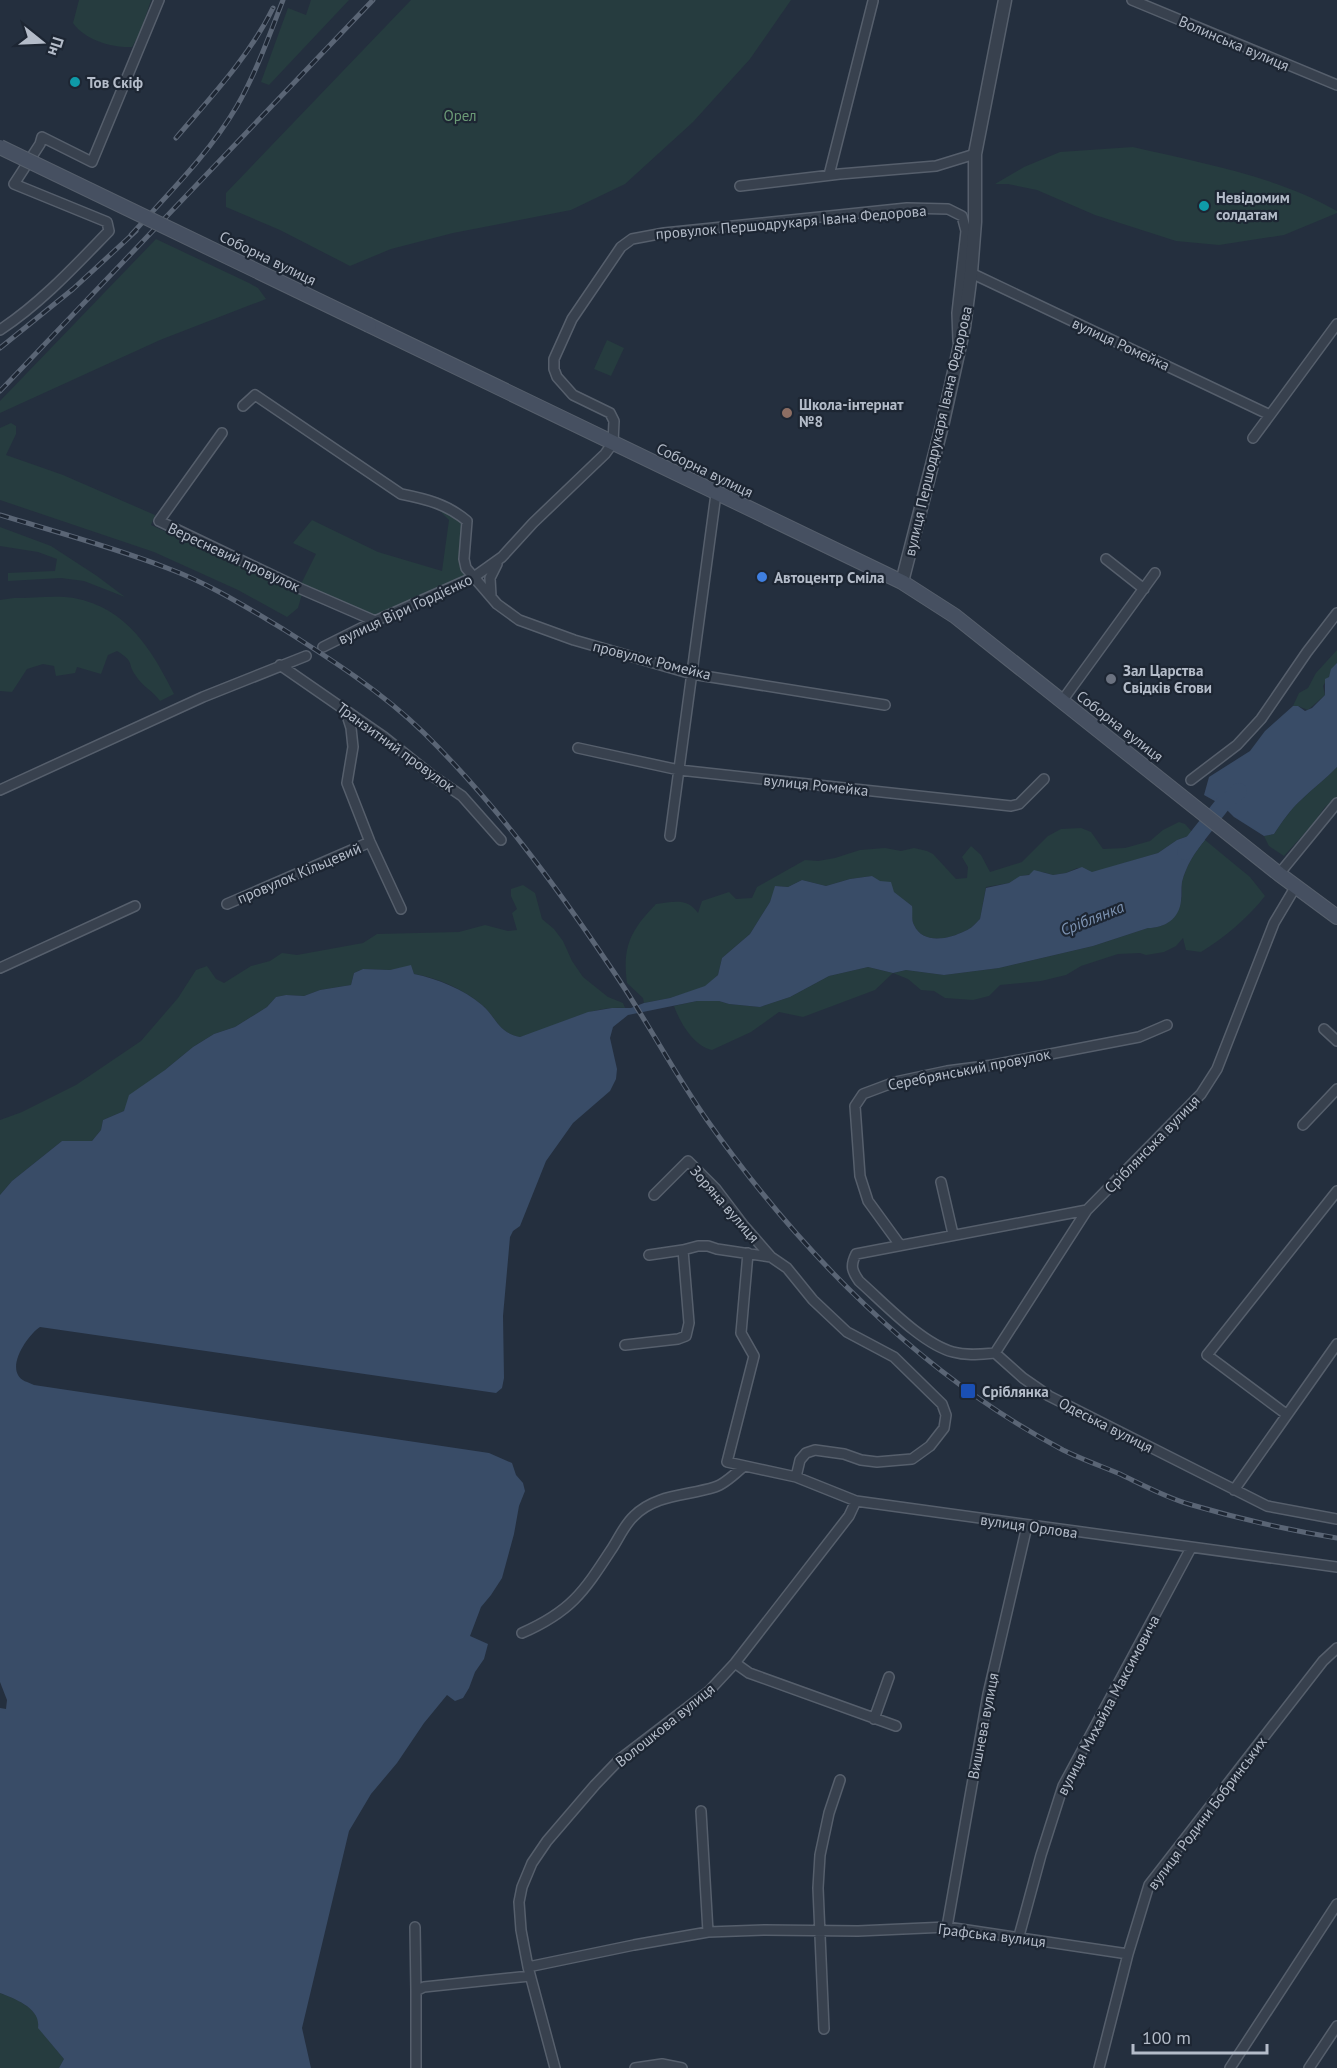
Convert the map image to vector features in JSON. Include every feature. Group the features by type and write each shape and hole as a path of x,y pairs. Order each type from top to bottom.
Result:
{"main road":[{"name":"Соборна вулиця","path":"0,147 902,582 955,616 1279,874 1337,917"}],"street":[{"path":"0,330 26,313 109,231 107,222 14,184 40,144 42,137 92,162 159,0"},
{"path":"740,186 829,175 936,166 975,157 1005,0"},
{"name":"Волинська вулиця","path":"1132,0 1337,85"},
{"path":"829,175 873,2"},
{"name":"вулиця Першодрукаря Івана Федорова","path":"902,582 958,352 971,273 975,157"},
{"name":"провулок Першодрукаря Івана Федорова","path":"613,443 614,421 610,413 573,395 557,377 554,359 572,319 621,247 632,239 664,233 907,208 948,209 962,216 966,231 957,313 958,352"},
{"name":"вулиця Ромейка","path":"971,273 1270,415"},
{"path":"1253,438 1337,324"},
{"path":"243,406 255,395 401,494 429,500 454,510 467,521 464,565 474,577"},
{"name":"Вересневий провулок","path":"222,433 159,521 299,588 375,621"},
{"name":"вулиця Віри Гордієнко","path":"323,647 474,577 502,557 605,454 613,443"},
{"path":"670,836 716,494"},
{"path":"492,598 489,593 490,578 502,557"},
{"path":"1106,559 1144,589"},
{"path":"1062,701 1155,573"},
{"name":"провулок Ромейка","path":"474,577 498,604 519,620 574,640 692,674 885,705"},
{"path":"1191,780 1237,745 1261,718 1337,613"},
{"path":"0,789 203,697 306,656"},
{"name":"Транзитний провулок","path":"280,665 345,709 434,777 462,795 501,840"},
{"name":"провулок Кільцевий","path":"345,709 351,728 353,747 347,783 370,842 401,909"},
{"name":"вулиця Ромейка","path":"578,748 679,770 1011,806 1019,804 1044,779"},
{"path":"1279,874 1337,803"},
{"name":"провулок Кільцевий","path":"227,904 370,842"},
{"name":"Сріблянська вулиця","path":"995,1353 1087,1210 1201,1094 1212,1077 1274,923 1296,886"},
{"path":"0,968 135,906"},
{"name":"Серебрянський провулок","path":"900,1245 868,1201 860,1176 855,1106 863,1094 886,1085 947,1071 993,1065 1140,1037 1167,1025"},
{"path":"1324,1029 1337,1041"},
{"path":"1303,1125 1337,1089"},
{"name":"Зоряна вулиця","path":"654,1195 688,1161 716,1189 771,1257 788,1268 813,1300 847,1332 894,1357 942,1404 946,1415 944,1428 930,1446 912,1459 869,1461 844,1454 815,1450 807,1452 800,1460 795,1477"},
{"path":"941,1182 953,1234"},
{"path":"1286,1414 1207,1355 1337,1191"},
{"path":"995,1353 972,1355 952,1352 928,1341 860,1281 852,1271 852,1262 856,1254 1087,1210"},
{"name":"Зоряна вулиця","path":"649,1255 708,1246 771,1257"},
{"path":"625,1345 678,1340 686,1336 689,1323 683,1250"},
{"name":"Зоряна вулиця","path":"727,1462 754,1356 741,1332 748,1253"},
{"path":"1234,1490 1337,1344"},
{"name":"Одеська вулиця","path":"995,1353 1023,1378 1049,1396 1234,1490 1267,1506 1337,1519"},
{"name":"вулиця Орлова","path":"727,1462 795,1477 856,1501 1027,1526 1337,1566"},
{"path":"522,1633 546,1623 573,1602 589,1584 633,1517 652,1503 676,1495 717,1487 744,1466"},
{"name":"Волошкова вулиця","path":"555,2068 529,1972 521,1930 519,1902 522,1887 532,1863 547,1841 620,1759 709,1691 735,1663 849,1516 856,1501"},
{"name":"Вишнева вулиця","path":"947,1927 988,1694 1027,1526"},
{"name":"вулиця Михайла Максимовича","path":"1019,1936 1063,1786 1191,1548"},
{"name":"вулиця Родини Бобринських","path":"1099,2068 1128,1954 1149,1885 1323,1661 1337,1648"},
{"path":"735,1663 749,1673 896,1726"},
{"path":"874,1719 889,1677"},
{"path":"824,2029 818,1888 820,1856 828,1813 840,1780"},
{"path":"701,1811 708,1932"},
{"path":"1230,2068 1337,1904"},
{"path":"415,1927 416,2068"},
{"name":"Графська вулиця","path":"416,1991 424,1987 529,1972 634,1945 708,1932 765,1930 820,1932 947,1927 1128,1954"},
{"path":"1310,2068 1337,2026"},
{"path":"635,2068 662,2064 682,2068"}],"green space":[{"path":"79,0 151,0 140,33 132,47 100,42 78,29 73,23"},
{"path":"311,0 349,0 269,85 261,82 288,8 306,15"},
{"name":"Орел","path":"411,0 791,0 750,59 693,122 625,184 571,210 453,233 391,249 350,266 280,230 226,207 226,193"},
{"path":"1133,147 1238,172 1289,188 1337,213 1284,235 1219,245 1176,241 1095,215 1037,190 1008,184 995,184 1024,167 1060,152"},
{"path":"156,239 249,283 258,288 266,299 160,340 0,413 0,401"},
{"path":"607,340 624,348 611,376 594,369"},
{"path":"11,423 16,426 16,434 6,455 63,475 155,515 151,525 302,594 298,608 287,617 238,590 154,552 0,500 0,428"},
{"path":"429,500 467,521 464,559 473,575 375,621 299,588 316,554 293,543 312,520 378,552 442,571 449,520"},
{"path":"0,527 51,546 125,597 84,581 61,578 8,581 8,573 55,571 57,559 38,552 0,546"},
{"path":"74,598 93,603 109,611 136,633 147,647 174,694 160,701 138,680 129,660 117,651 108,655 101,674 77,667 75,673 56,676 54,666 43,664 27,669 12,692 0,691 0,600"},
{"path":"1337,650 1337,663 1323,686 1325,695 1308,710 1293,706 1299,693 1308,688 1316,673"},
{"path":"1337,767 1337,798 1325,807 1284,856 1269,846 1264,836 1274,834 1297,804"},
{"path":"1179,822 1185,824 1194,834 1177,840 1158,853 1092,873 1077,868 1053,875 1043,872 1021,876 1009,883 986,887 980,919 967,930 944,938 930,938 918,931 912,921 912,906 872,876 826,886 802,880 788,887 776,886 770,902 750,934 722,958 718,975 705,987 644,1003 643,998 627,983 626,959 630,939 640,922 656,904 684,903 698,913 702,901 729,892 736,899 752,898 757,887 805,860 818,861 835,858 860,850 885,848 901,851 914,848 933,854 956,879 967,878 968,867 962,857 971,846 981,855 990,872 1022,862 1048,836 1061,829 1081,828 1091,832 1103,849 1125,848 1150,841 1163,830"},
{"path":"1205,840 1250,877 1265,896 1235,927 1201,952 1186,950 1183,938 1176,946 1164,952 1146,955 1118,954 1081,966 1066,975 1041,981 1000,985 989,996 973,1000 945,998 934,991 921,990 908,979 893,973 906,970 944,975 999,968 1093,946 1165,924 1177,913 1182,899 1182,882 1186,870 1194,854"},
{"path":"523,885 535,893 542,919 563,941 572,961 583,977 608,997 623,1003 625,1008 597,1010 520,1037 506,1032 482,1005 467,994 441,981 414,974 411,966 390,970 363,969 354,973 351,985 320,990 304,996 276,997 267,1007 235,1027 214,1034 193,1047 165,1070 124,1111 103,1120 101,1130 92,1141 62,1141 12,1181 0,1195 0,1120 22,1112 76,1085 141,1041 178,998 196,970 207,966 216,979 224,983 251,966 270,961 282,953 297,955 363,943 377,934 459,932 485,925 508,931 517,930 512,913 517,909 511,896 511,889"},
{"path":"868,967 893,973 875,990 803,1017 779,1012 751,1032 712,1050 705,1048 694,1039 674,1006 697,1001 719,1001 760,1007 790,997 829,976"},
{"path":"0,1993 26,2005 36,2015 39,2028 64,2059 59,2068 0,2068"}],"water":[{"path":"1337,663 1337,767 1297,804 1274,834 1264,836 1234,817 1222,805 1204,795 1209,777 1250,751 1265,731 1293,706 1298,706 1305,711 1312,708 1325,695 1325,679 1329,677 1331,669"},
{"path":"1194,834 1205,840 1194,854 1186,870 1177,913 1170,921 1160,926 1093,946 999,968 944,975 906,970 893,973 868,967 829,976 790,997 760,1007 719,1001 697,1001 628,1015 613,1027 610,1038 617,1069 616,1079 610,1091 573,1123 546,1161 520,1226 513,1231 510,1237 503,1316 504,1378 502,1388 496,1393 40,1327 31,1335 22,1348 16,1369 21,1379 34,1385 489,1453 512,1463 525,1491 519,1506 502,1578 481,1607 470,1636 488,1644 484,1659 475,1672 469,1688 463,1698 455,1701 447,1695 371,1794 349,1831 302,2028 311,2068 59,2068 64,2059 38,2028 35,2015 26,2005 0,1993 0,1708 6,1709 7,1700 0,1682 0,1195 12,1181 62,1141 92,1141 101,1130 103,1120 124,1111 129,1095 214,1034 235,1027 267,1007 276,997 304,996 320,990 351,985 354,973 363,969 390,970 411,965 414,974 450,985 475,999 506,1032 520,1037 588,1012 631,1008 705,986 718,975 722,958 750,934 770,902 775,886 788,887 802,880 826,886 872,876 880,881 891,882 894,892 912,906 913,923 918,931 930,938 944,938 967,930 980,919 986,888 1009,883 1020,876 1029,875 1034,870 1053,875 1082,867 1092,872 1158,853 1177,840"}],"waterway":[{"name":"Сріблянка","path":"1185,852 1222,805 1239,791"}],"railway":[{"path":"131,235 187,173 226,124 250,81 283,0"},
{"path":"0,391 373,0"},
{"path":"176,138 241,60 273,8"},
{"path":"0,348 73,289 136,231"},
{"path":"0,515 126,553 212,588 320,653 374,690 408,718 475,787 545,874 622,984 707,1120 782,1217 866,1306 960,1385 1010,1419 1063,1450 1173,1499 1246,1519 1337,1538"}],"place":[{"name":"Тов Скіф","path":"75,82"},
{"name":"Невідомим солдатам","path":"1204,206"},
{"name":"Школа-інтернат №8","path":"787,413"},
{"name":"Автоцентр Сміла","path":"762,577"},
{"name":"Зал Царства Свідків Єгови","path":"1111,679"},
{"name":"Сріблянка","path":"968,1391"}]}
